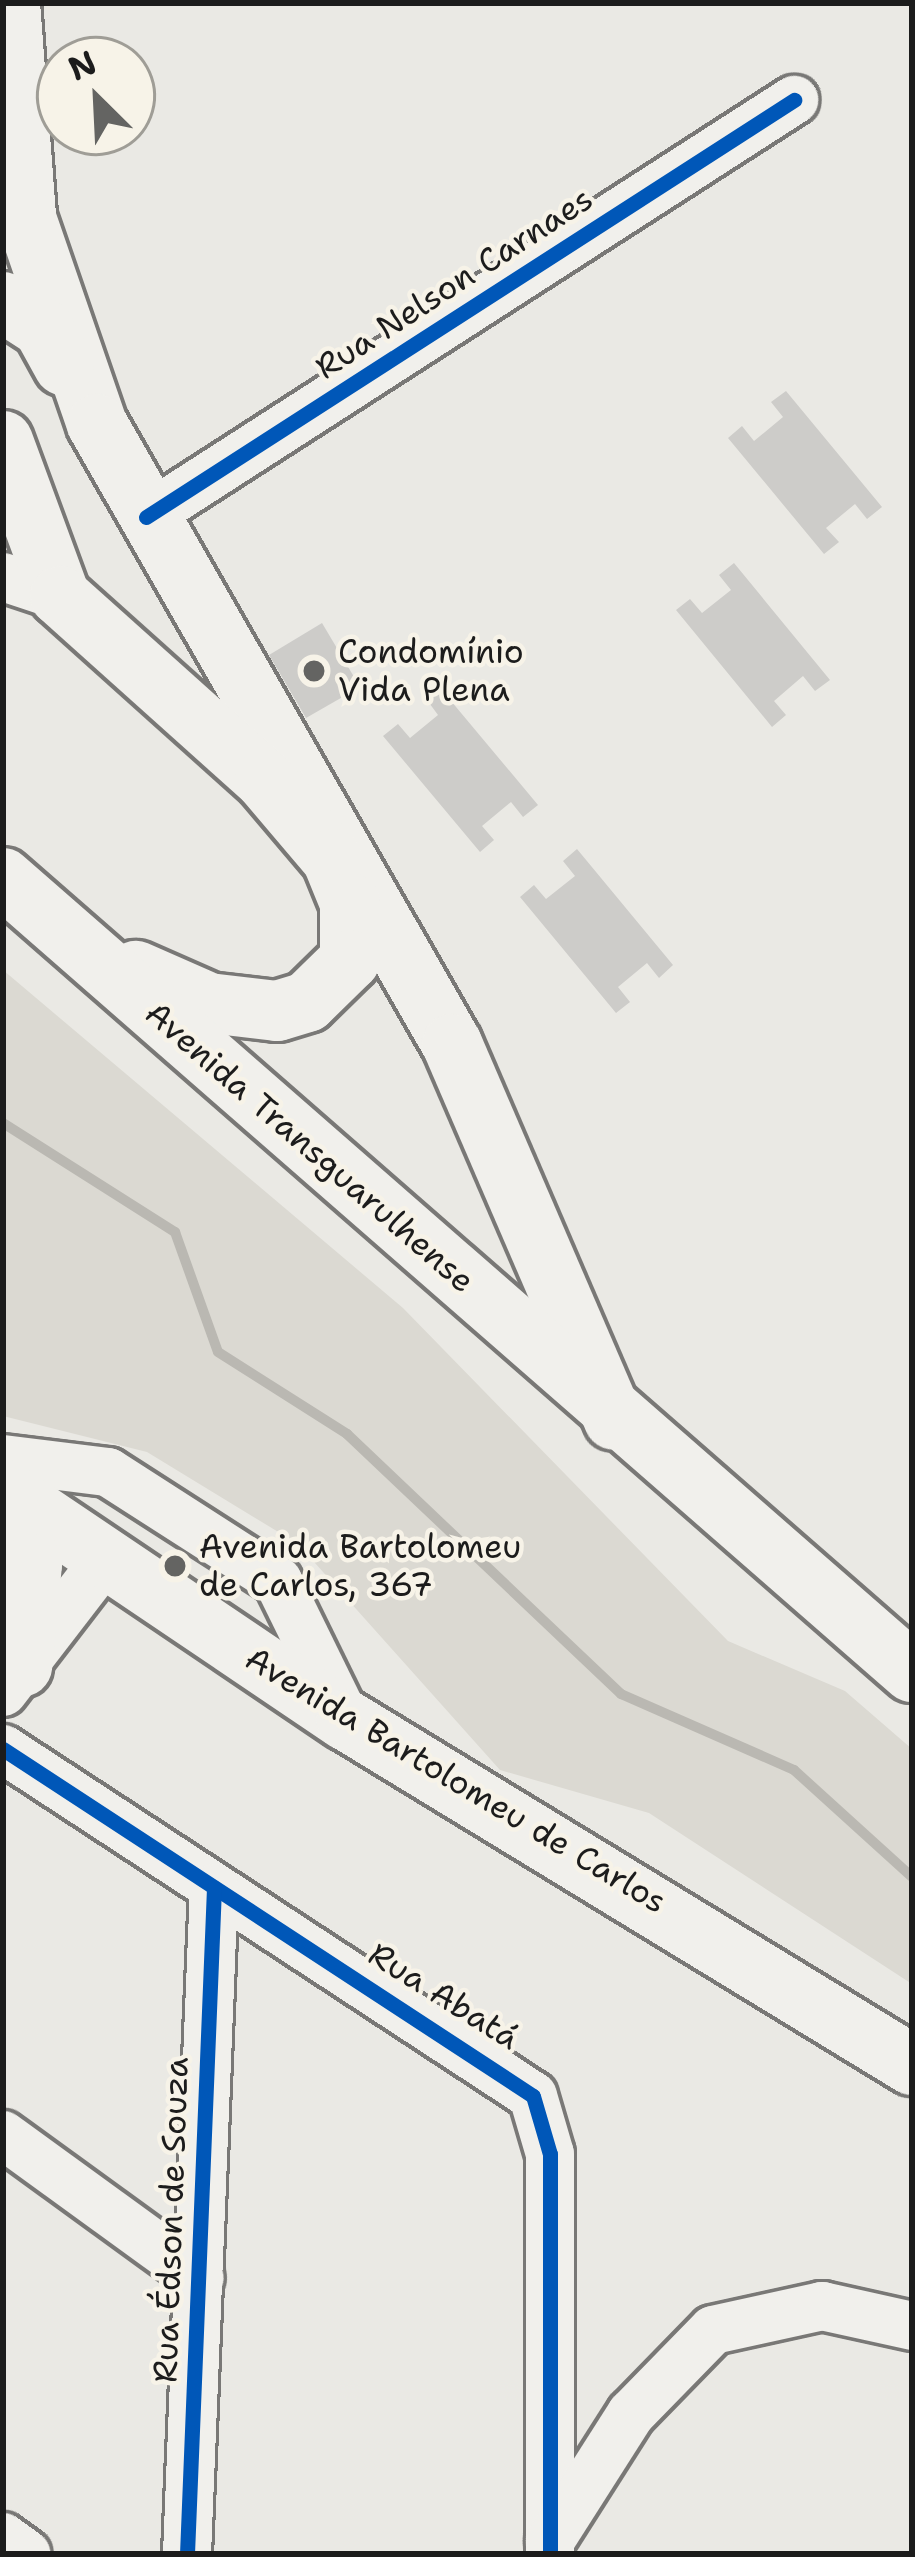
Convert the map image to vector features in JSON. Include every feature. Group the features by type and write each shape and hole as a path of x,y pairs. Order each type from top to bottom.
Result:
{"main road":[{"path":"10,3 7,104 14,245 97,424"},
{"path":"3,302 43,328 187,590 452,1044 614,1420"},
{"path":"3,441 60,596 314,834 350,902 353,934 333,983 278,1011 208,1003 82,946"},
{"path":"60,596 136,611 187,590"},
{"name":"Avenida Transguarulhense","path":"3,878 614,1420 912,1672"},
{"path":"3,1493 32,1564 12,1680"},
{"name":"Avenida Bartolomeu de Carlos","path":"3,1493 107,1557 346,1720 679,1916 912,2065"},
{"path":"679,1916 912,2031"}],"street":[{"name":"Rua Nelson Carnaes","path":"146,517 794,100"},
{"path":"3,577 60,596"},
{"path":"3,1459 108,1472 278,1581 346,1720"},
{"path":"12,1680 107,1557"},
{"name":"Rua Abatá","path":"3,1749 533,2096 550,2154 550,2547"},
{"name":"Rua Édson de Souza","path":"187,2554 214,1888"},
{"path":"3,2135 200,2278"},
{"path":"550,2547 631,2414 712,2330 822,2306 912,2326"},
{"path":"3,2537 26,2554"}],"shaded area":[{"path":"3,970 403,1308 728,1641 845,1691 912,1749 912,1984 649,1813 500,1770 298,1544 147,1452 3,1416"}],"building":[{"path":"786,391 882,507 867,519 855,504 826,528 839,542 824,554 728,438 742,426 754,441 783,417 771,402"},
{"path":"734,563 830,680 815,691 803,676 774,701 786,715 772,727 676,610 690,599 702,613 731,590 719,575"},
{"name":"Condomínio Vida Plena","path":"322,623 360,687 306,718 269,655"},
{"path":"441,689 538,805 523,817 511,802 482,826 494,840 480,852 383,736 398,724 410,738 438,715 427,700"},
{"path":"577,849 673,965 659,978 647,963 618,987 630,1002 616,1013 520,897 534,885 546,899 575,876 563,861"}],"waterway":[{"path":"3,1123 175,1232 218,1352 347,1434 621,1694 794,1770 912,1877"}],"cycle path":[{"path":"146,517 794,100"},
{"path":"3,1749 533,2096 550,2154 550,2554"},
{"path":"187,2554 214,1888"}],"place":[{"name":"Condomínio Vida Plena","path":"314,671"},
{"name":"Avenida Bartolomeu de Carlos, 367","path":"175,1566"}]}
